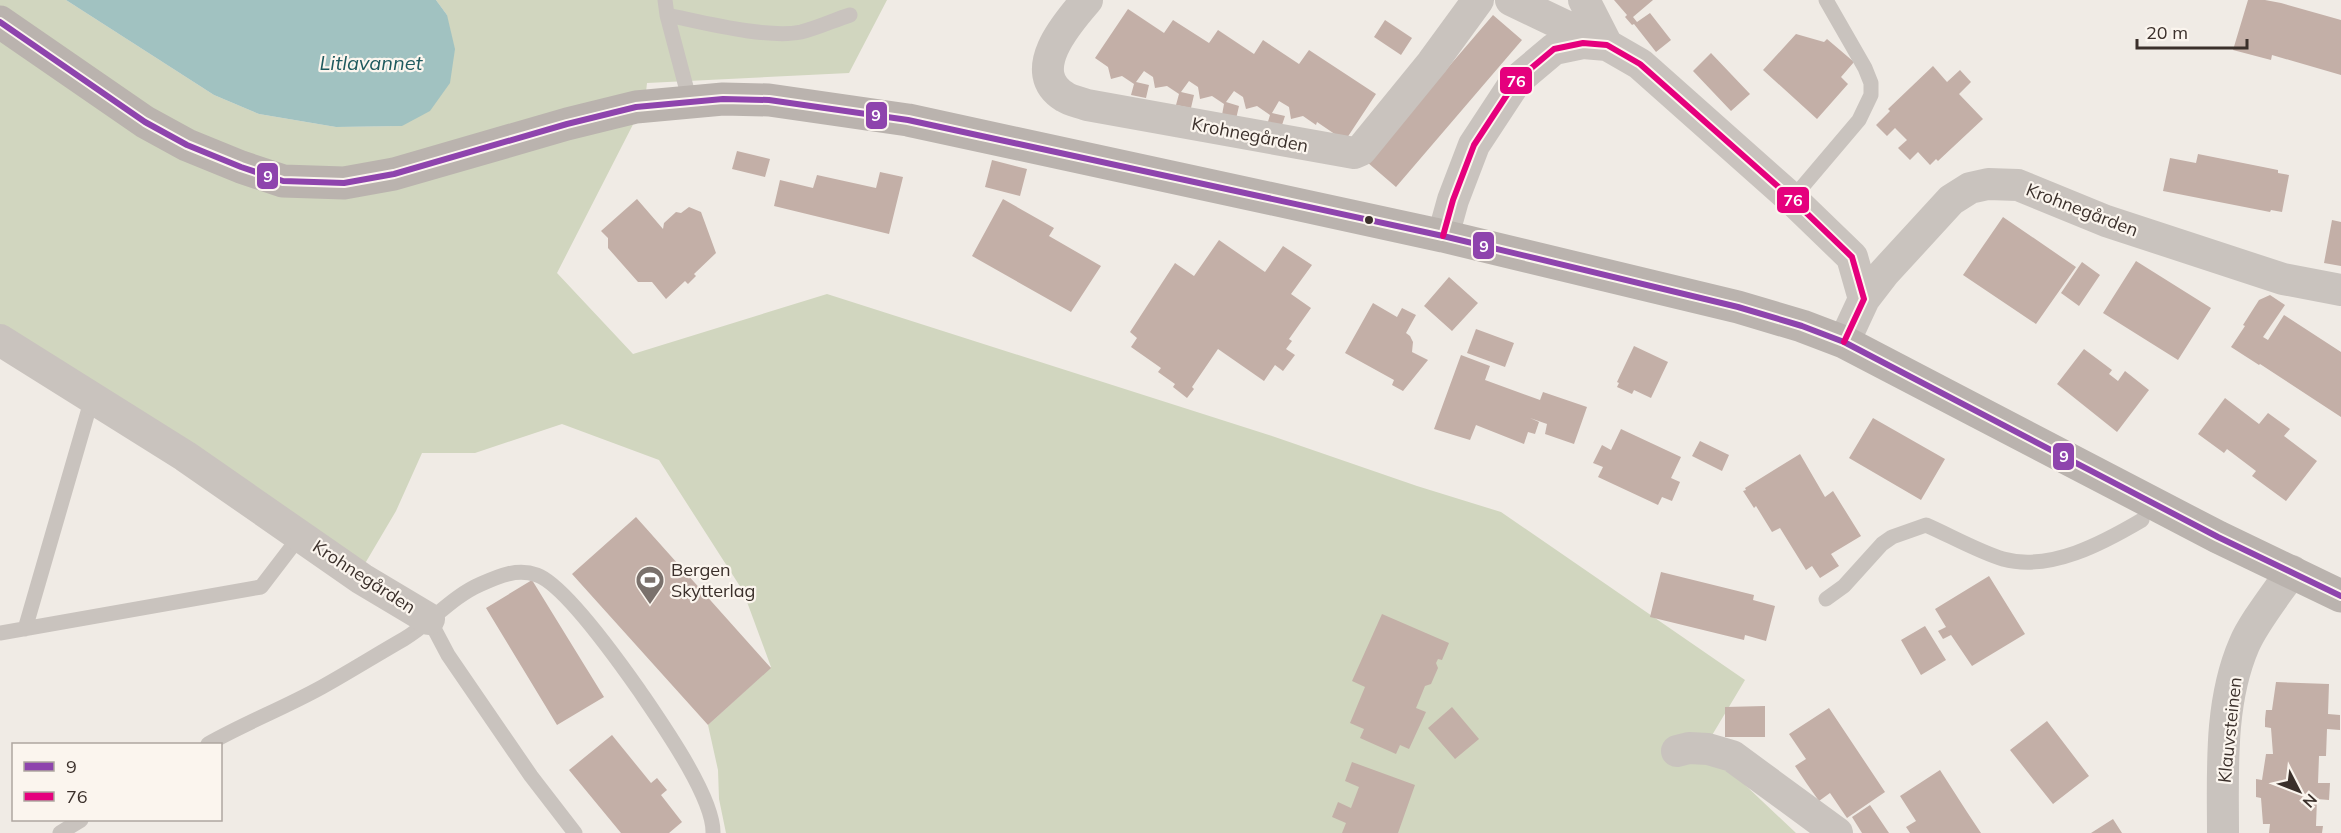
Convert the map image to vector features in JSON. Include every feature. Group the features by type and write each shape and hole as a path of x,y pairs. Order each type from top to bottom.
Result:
{"main road":[{"path":"0,22 146,122 187,145 283,181 344,183 394,174 589,118 636,107 723,99 769,100 908,120 1443,236 1738,307 1802,326 1844,342 2218,537 2341,596"}],"street":[{"name":"Krohnegården","path":"1087,0 1068,22 1053,46 1048,66 1050,80 1065,97 1099,107 1354,153 1361,150 1432,63 1478,0"},
{"path":"1511,0 1607,45 1640,64 1792,199 1852,257 1864,299"},
{"path":"1584,0 1607,45"},
{"path":"1443,236 1453,200 1474,145 1516,81 1554,49 1583,43 1607,45"},
{"name":"Krohnegården","path":"1844,342 1864,299 1884,273 1951,200 1970,188 1988,184 2018,185 2106,221 2251,269 2283,279 2341,290"},
{"name":"Krohnegården","path":"0,340 185,456 362,579 429,619"},
{"name":"Klauvsteinen","path":"2223,833 2223,764 2230,686 2244,643 2292,571"},
{"path":"1677,751 1689,748 1708,749 1732,756 1837,833"}],"lane":[{"path":"1792,199 1859,120 1871,95 1871,83 1865,68 1826,0"},
{"path":"690,102 666,8 742,29 788,33 802,32 850,15"},
{"path":"25,629 92,398"},
{"path":"1826,599 1844,586 1887,541 1899,533 1926,525 2003,559 2032,562 2077,554 2110,539 2142,520"},
{"path":"0,633 261,587 300,536"},
{"name":"Krohnegården","path":"429,619 434,618 448,604 477,585 505,574 524,572 539,575 548,581 571,603 613,653 650,706 700,787 711,813 714,833"},
{"path":"210,743 243,724 320,688 407,636 429,619 448,655 531,776 575,833"},
{"path":"60,833 78,821"}],"green space":[{"path":"0,0 66,0 214,95 259,114 336,127 402,126 447,15 436,0 887,0 849,73 647,83 645,101 557,273 633,354 827,294 1272,436 1501,512 1745,680 1705,747 1796,833 726,833 719,799 718,770 708,725 771,667 743,591 659,460 562,424 475,453 422,453 396,511 360,572 0,330"}],"water":[{"name":"Litlavannet","path":"66,0 436,0 447,15 455,49 450,83 430,111 402,126 336,127 259,114 214,95"}],"building":[{"path":"1614,0 1653,0 1633,17 1637,22 1650,13 1671,40 1656,52 1634,24 1632,25 1625,17 1627,15"},
{"path":"2248,0 2281,3 2341,20 2341,75 2272,55 2271,60 2233,50"},
{"path":"1128,9 1164,33 1173,20 1209,43 1218,30 1254,54 1263,40 1299,64 1309,50 1376,94 1345,141 1317,122 1316,125 1303,116 1291,119 1289,107 1279,101 1272,113 1285,116 1281,128 1267,125 1270,115 1257,106 1246,109 1243,97 1234,91 1226,102 1239,106 1236,119 1222,115 1224,104 1212,96 1200,99 1198,87 1189,81 1181,92 1194,95 1191,108 1176,105 1179,94 1167,86 1155,88 1153,77 1144,71 1136,82 1149,85 1146,98 1131,95 1134,84 1122,76 1111,79 1108,67 1095,58"},
{"path":"1493,15 1522,40 1396,187 1367,162"},
{"path":"1385,20 1412,38 1401,55 1374,37"},
{"path":"1796,34 1824,42 1827,39 1854,62 1841,77 1848,84 1817,119 1763,70"},
{"path":"1711,53 1750,94 1731,111 1693,71"},
{"path":"1933,66 1947,82 1960,70 1971,82 1959,94 1983,119 1938,161 1936,159 1930,165 1918,152 1910,160 1898,148 1907,140 1895,128 1887,136 1876,125 1890,111 1888,109"},
{"path":"737,151 770,159 765,177 732,169"},
{"path":"2198,154 2278,170 2278,173 2289,175 2282,212 2271,210 2270,212 2163,191 2170,158 2196,163"},
{"path":"992,160 1027,169 1020,196 985,187"},
{"path":"880,172 903,177 889,234 774,206 780,180 813,188 817,175 876,188"},
{"path":"637,199 663,229 664,223 676,212 681,213 689,207 701,212 716,253 694,274 696,276 688,284 685,281 666,299 652,282 638,282 608,248 608,238 601,231"},
{"path":"1003,199 1054,228 1049,236 1101,266 1071,312 972,256"},
{"path":"2003,217 2076,267 2036,324 1963,275"},
{"path":"2332,220 2341,222 2341,266 2324,263"},
{"path":"1219,240 1265,272 1283,246 1312,265 1291,294 1311,308 1289,339 1292,341 1286,349 1295,355 1283,371 1275,365 1264,381 1218,349 1187,398 1173,387 1175,384 1158,372 1161,368 1131,347 1137,338 1130,332 1175,263 1194,276"},
{"path":"2136,261 2211,308 2178,360 2103,313"},
{"path":"2082,262 2100,275 2079,306 2061,293"},
{"path":"1449,277 1478,303 1452,331 1424,306"},
{"path":"2270,295 2285,305 2263,337 2268,340 2284,315 2341,352 2341,417 2231,347 2259,300"},
{"path":"1373,303 1397,317 1402,308 1416,315 1406,333 1413,342 1412,352 1428,360 1403,391 1392,385 1394,380 1345,353"},
{"path":"1476,329 1514,343 1505,367 1467,353"},
{"path":"1634,346 1668,362 1651,398 1634,390 1632,394 1617,387 1619,383 1617,382"},
{"path":"2084,349 2112,370 2109,374 2118,381 2125,371 2149,390 2117,432 2057,384"},
{"path":"1461,355 1490,366 1485,380 1540,400 1543,392 1587,407 1574,444 1545,434 1547,424 1530,418 1539,422 1535,434 1528,432 1524,444 1476,425 1470,440 1434,429"},
{"path":"2225,398 2259,424 2268,413 2290,429 2284,436 2317,461 2286,501 2252,476 2256,471 2227,449 2224,453 2198,434"},
{"path":"1873,418 1945,459 1921,500 1849,458"},
{"path":"1621,429 1681,457 1671,478 1680,482 1672,501 1662,497 1658,505 1598,477 1603,467 1593,463 1602,445 1611,450"},
{"path":"1700,441 1729,455 1722,471 1692,456"},
{"path":"1800,454 1825,497 1833,491 1861,536 1831,554 1839,566 1820,578 1812,566 1806,570 1780,528 1772,532 1756,506 1754,508 1743,491"},
{"path":"636,517 771,668 708,725 572,574"},
{"path":"1661,572 1754,595 1753,600 1775,606 1766,641 1745,635 1744,640 1650,617"},
{"path":"1989,576 2025,634 1972,666 1951,635 1943,639 1938,631 1946,627 1935,609"},
{"path":"532,580 604,697 557,725 486,608"},
{"path":"1382,614 1449,643 1442,660 1438,659 1436,663 1438,668 1431,684 1425,686 1416,708 1426,712 1409,749 1400,745 1396,754 1360,738 1364,729 1350,723 1365,687 1352,681"},
{"path":"1925,626 1946,660 1921,675 1901,640"},
{"path":"2276,682 2329,684 2328,714 2340,715 2340,730 2327,729 2326,756 2319,756 2318,783 2330,783 2329,800 2317,799 2316,826 2323,826 2322,833 2269,833 2270,824 2263,824 2261,798 2256,797 2256,779 2262,780 2266,754 2273,754 2271,728 2265,727 2265,719 2266,710 2272,710"},
{"path":"1765,706 1765,737 1725,737 1725,707"},
{"path":"1452,707 1479,739 1455,759 1428,728"},
{"path":"1829,708 1885,792 1847,818 1830,793 1819,801 1807,784 1795,766 1806,759 1789,734"},
{"path":"2047,721 2089,776 2053,804 2010,750"},
{"path":"612,735 651,783 657,778 667,790 661,795 682,822 669,833 621,833 569,770"},
{"path":"1352,762 1415,785 1398,833 1342,833 1346,823 1332,817 1338,802 1351,808 1359,787 1345,781"},
{"path":"1940,770 1981,833 1910,833 1906,827 1916,821 1900,796"},
{"path":"1870,805 1889,833 1862,833 1852,817"},
{"path":"2113,819 2122,833 2091,833"}],"transit line":[{"name":"9","path":"0,22 145,122 187,145 283,181 344,183 394,174 567,124 636,107 723,99 769,100 908,120 1443,236 1738,307 1802,326 1844,342 2218,537 2341,596"},
{"name":"76","path":"1443,236 1453,200 1474,145 1516,81 1554,49 1583,43 1607,45 1640,64 1792,199 1852,257 1864,299 1844,342"}],"place":[{"name":"Bergen Skytterlag","path":"650,606"}]}
